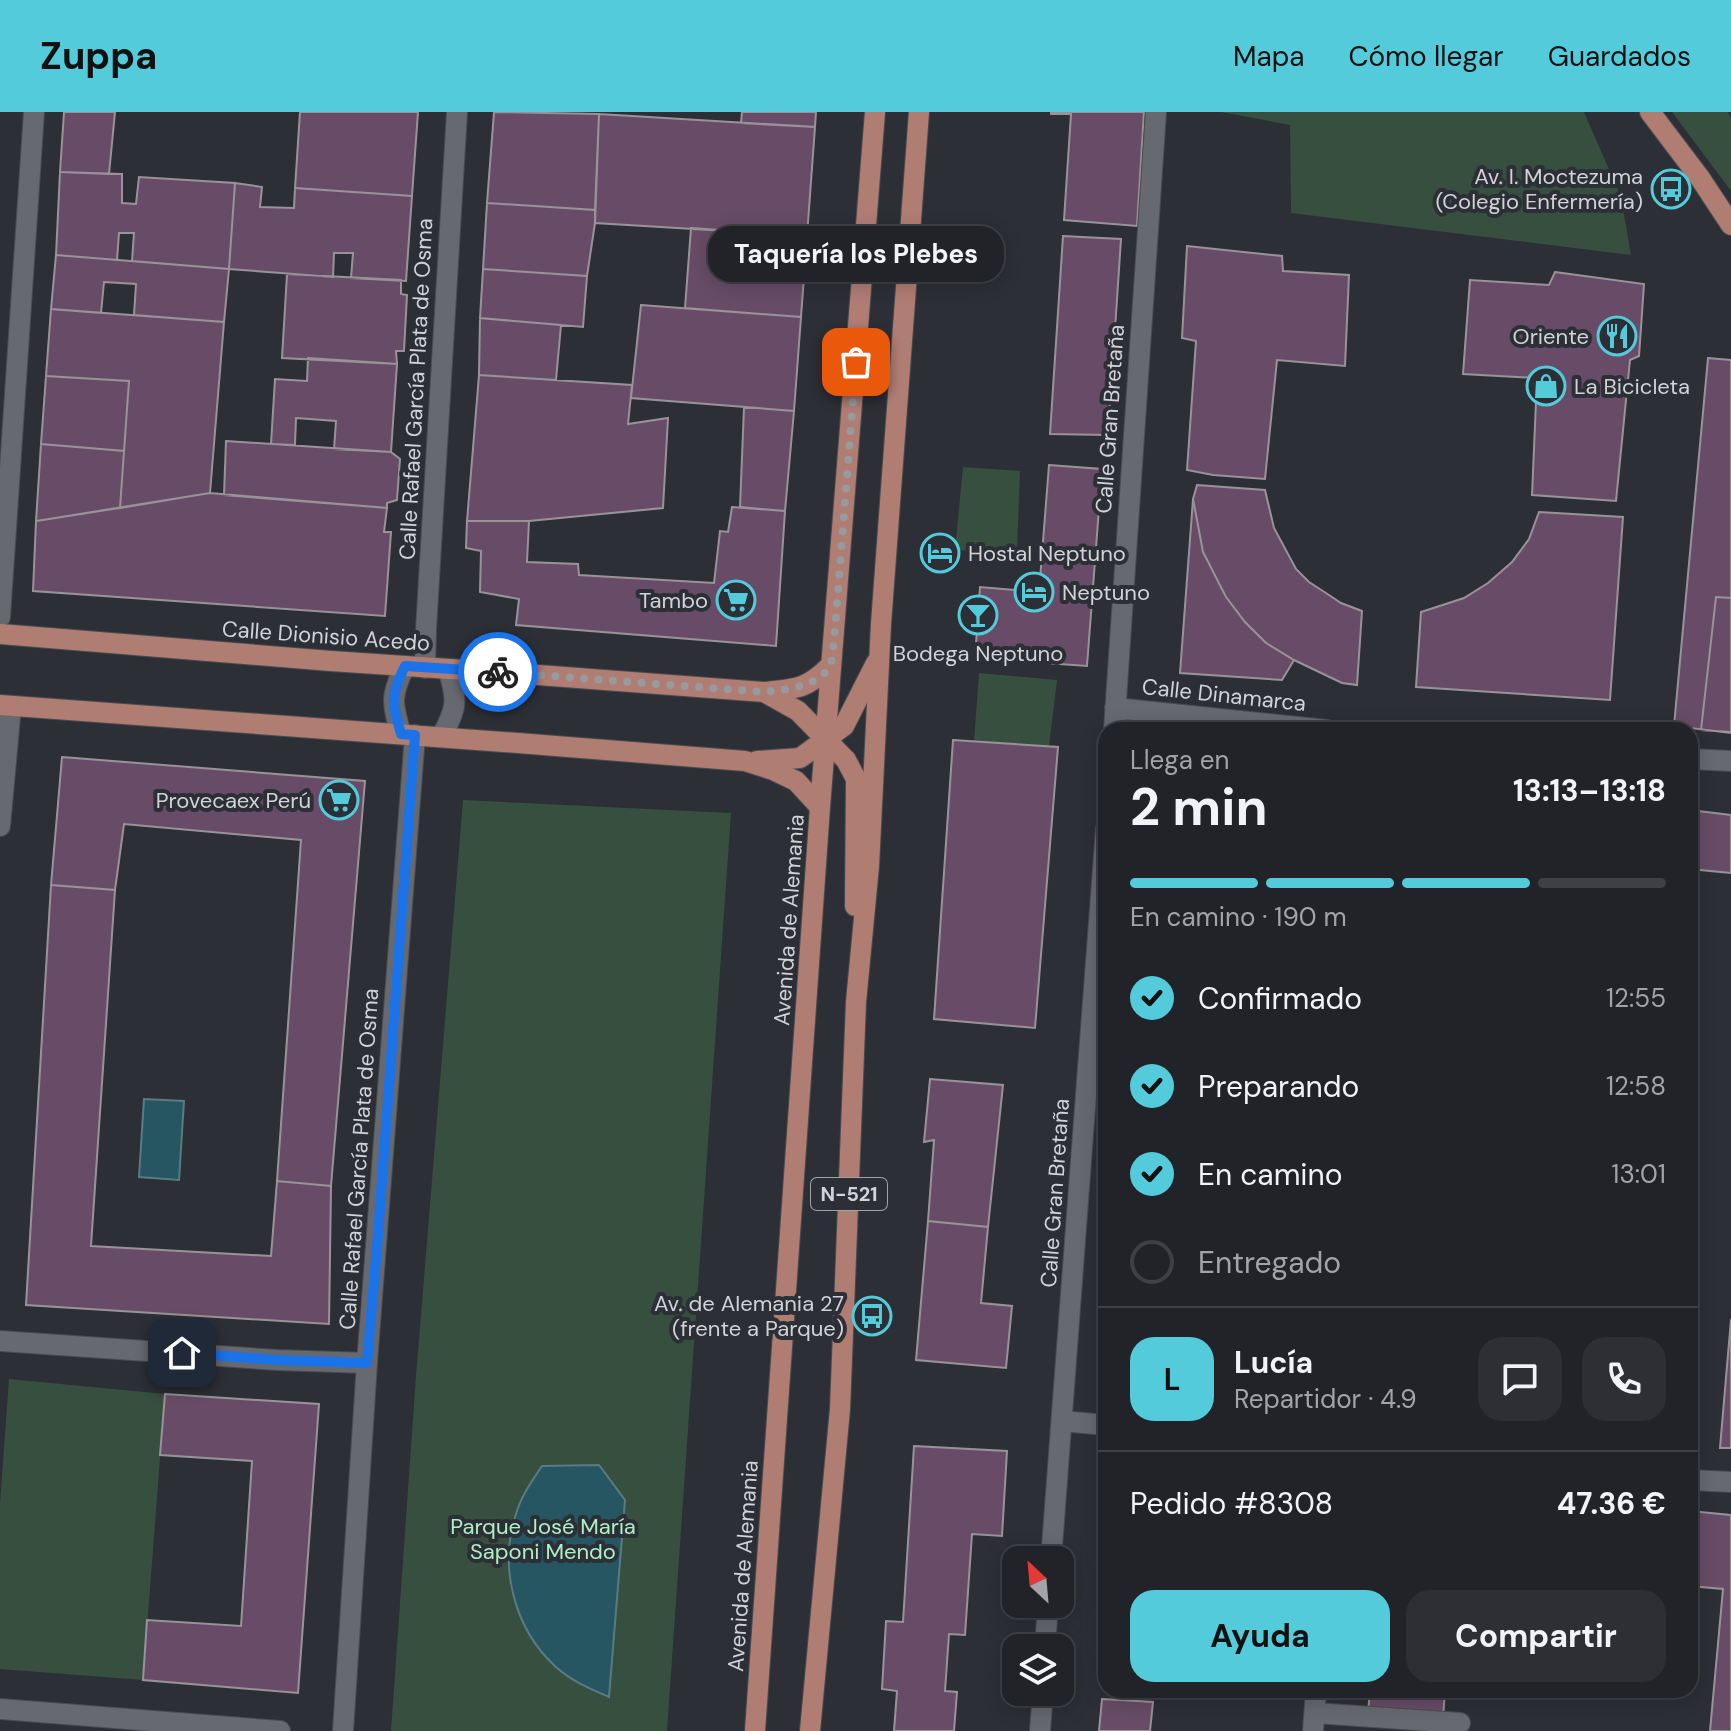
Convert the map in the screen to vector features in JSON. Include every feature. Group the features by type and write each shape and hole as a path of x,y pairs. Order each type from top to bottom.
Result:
{"main road":[{"name":"Avenida de Alemania","path":"755,1731 820,807 875,112"},
{"name":"N-521","path":"810,1731 840,1409 856,1002 869,866 879,657 919,112"},
{"path":"1650,112 1731,225"},
{"name":"Calle Dionisio Acedo","path":"0,634 764,692 794,690 816,679 831,665"},
{"path":"5,706 745,761 800,758 844,726 879,657"},
{"path":"764,692 798,711 846,760 856,779 856,1002"},
{"path":"745,761 796,781 820,807"}],"street":[{"path":"0,617 34,112"},
{"name":"Calle Rafael García Plata de Osma","path":"415,667 427,614 457,112"},
{"name":"Calle Gran Bretaña","path":"1114,722 1156,112"},
{"path":"408,734 394,708 395,686 415,667"},
{"path":"441,737 453,717 455,692 448,669"},
{"path":"0,826 5,706"},
{"name":"Calle Dinamarca","path":"1115,708 1250,722"},
{"name":"Calle Rafael García Plata de Osma","path":"343,1731 378,1235 408,734"},
{"path":"1698,759 1731,761"},
{"name":"Calle Gran Bretaña","path":"1052,1546 1098,937"},
{"path":"0,1341 367,1363"},
{"path":"1062,1421 1098,1424"},
{"path":"1698,1480 1731,1482"},
{"path":"1316,1698 1314,1722 1460,1723"},
{"path":"1040,1731 1042,1706"},
{"path":"0,1709 280,1731"}],"green space":[{"path":"1221,112 1584,112 1621,197 1631,255 1291,213 1290,125"},
{"path":"1672,112 1728,112 1731,118 1731,191"},
{"path":"963,467 1020,471 1017,553 955,550"},
{"path":"979,673 1057,680 1049,746 974,741"},
{"name":"Parque José María Saponi Mendo","path":"463,800 731,813 667,1731 391,1731 416,1376"},
{"path":"9,1379 165,1394 143,1680 0,1669 0,1503"}],"water":[{"path":"144,1099 184,1101 179,1180 139,1177"},
{"path":"599,1465 625,1500 609,1697 581,1684 556,1667 530,1635 514,1597 509,1555 518,1507 542,1466"}],"building":[{"path":"64,112 115,112 109,174 60,172"},
{"path":"300,112 418,112 412,196 295,188"},
{"path":"494,112 599,114 595,210 487,203"},
{"path":"742,112 816,112 815,127 741,123"},
{"path":"1051,112 1144,112 1137,226 1064,220 1071,114"},
{"path":"599,114 815,127 807,236 595,223"},
{"path":"60,172 122,174 122,203 136,204 139,177 235,183 229,269 132,261 134,233 119,233 117,260 56,255"},
{"path":"235,183 262,187 260,207 294,208 295,188 412,196 406,281 351,278 353,253 334,253 333,277 229,269"},
{"path":"487,203 595,210 587,276 483,269"},
{"path":"691,228 807,236 801,317 685,308"},
{"path":"1063,236 1121,239 1108,435 1050,434"},
{"path":"1187,246 1282,256 1283,271 1349,275 1345,366 1277,360 1265,479 1187,470 1196,341 1182,338"},
{"path":"56,255 229,269 224,322 134,315 136,284 104,282 101,313 51,309"},
{"path":"483,269 587,276 583,327 480,318"},
{"path":"1555,272 1644,284 1639,356 1630,360 1616,501 1532,495 1537,378 1463,374 1470,280 1549,285"},
{"path":"287,274 401,280 401,294 407,295 404,351 396,351 397,364 282,358"},
{"path":"641,305 801,317 794,411 631,398"},
{"path":"51,309 224,322 210,493 120,508 129,381 46,376"},
{"path":"480,318 561,325 556,380 479,375"},
{"path":"308,358 397,364 391,452 334,449 336,421 296,418 295,445 271,444 275,379 307,381"},
{"path":"1708,358 1731,360 1731,733 1698,729 1698,722 1674,722"},
{"path":"479,375 632,385 628,424 668,418 663,508 529,521 467,521"},
{"path":"46,376 129,381 124,451 41,444"},
{"path":"744,407 794,411 785,511 740,507"},
{"path":"226,441 391,452 400,459 397,500 387,503 387,508 224,495"},
{"path":"41,444 124,451 120,508 36,521"},
{"path":"1049,465 1102,469 1087,666 975,658 980,587 1039,592"},
{"path":"1197,485 1265,490 1274,528 1296,569 1309,582 1341,603 1362,611 1357,685 1342,683 1294,660 1266,643 1245,622 1226,597 1203,552 1193,499"},
{"path":"210,493 387,508 384,532 391,532 385,616 33,591 36,521"},
{"path":"1193,499 1203,552 1226,597 1266,643 1294,660 1282,680 1180,673"},
{"path":"732,507 785,511 776,646 516,625 519,599 480,592 481,551 466,548 467,521 529,521 527,562 578,564 579,575 714,583 720,531 728,532"},
{"path":"1539,512 1623,517 1610,700 1416,687 1421,612 1464,598 1488,583 1512,562 1529,539"},
{"path":"1716,597 1731,598 1731,732 1701,730"},
{"path":"953,740 1058,747 1035,1028 934,1019"},
{"path":"62,757 365,781 331,1186 277,1181 301,840 124,824 115,890 51,885"},
{"path":"1698,811 1731,815 1731,873 1698,870"},
{"path":"51,885 115,890 91,1246 271,1256 277,1181 331,1186 329,1324 26,1305"},
{"path":"930,1079 1003,1085 988,1227 928,1221 934,1140 924,1142"},
{"path":"928,1221 988,1227 981,1303 1012,1306 1006,1368 916,1360"},
{"path":"1731,1319 1731,1448 1720,1448"},
{"path":"165,1394 319,1404 298,1693 143,1680 147,1620 241,1626 252,1461 160,1455"},
{"path":"914,1446 1007,1451 1002,1536 972,1534 965,1635 949,1634 945,1691 957,1692 954,1731 894,1731 897,1691 882,1689 886,1621 903,1622"},
{"path":"1698,1512 1731,1515 1731,1731 1710,1731 1723,1589 1698,1587"},
{"path":"1369,1698 1444,1698 1443,1719 1368,1713"},
{"path":"1102,1699 1153,1702 1150,1731 1099,1731"}],"way so far":[{"path":"498,672 764,692 794,690 816,679 831,665 834,642 856,362"}],"place":[{"name":"Av. I. Moctezuma (Colegio Enfermería)","path":"1671,189"},
{"name":"Oriente","path":"1617,336"},
{"name":"Taquería los Plebes","path":"856,362"},
{"name":"La Bicicleta","path":"1546,386"},
{"name":"Hostal Neptuno","path":"940,553"},
{"name":"Neptuno","path":"1034,592"},
{"name":"Tambo","path":"736,600"},
{"name":"Bodega Neptuno","path":"978,615"},
{"name":"Provecaex Perú","path":"339,800"},
{"name":"Av. de Alemania 27 (frente a Parque)","path":"872,1316"}],"route":[{"path":"182,1353 367,1363 415,735 401,734 394,708 395,686 405,666 498,672"}]}
